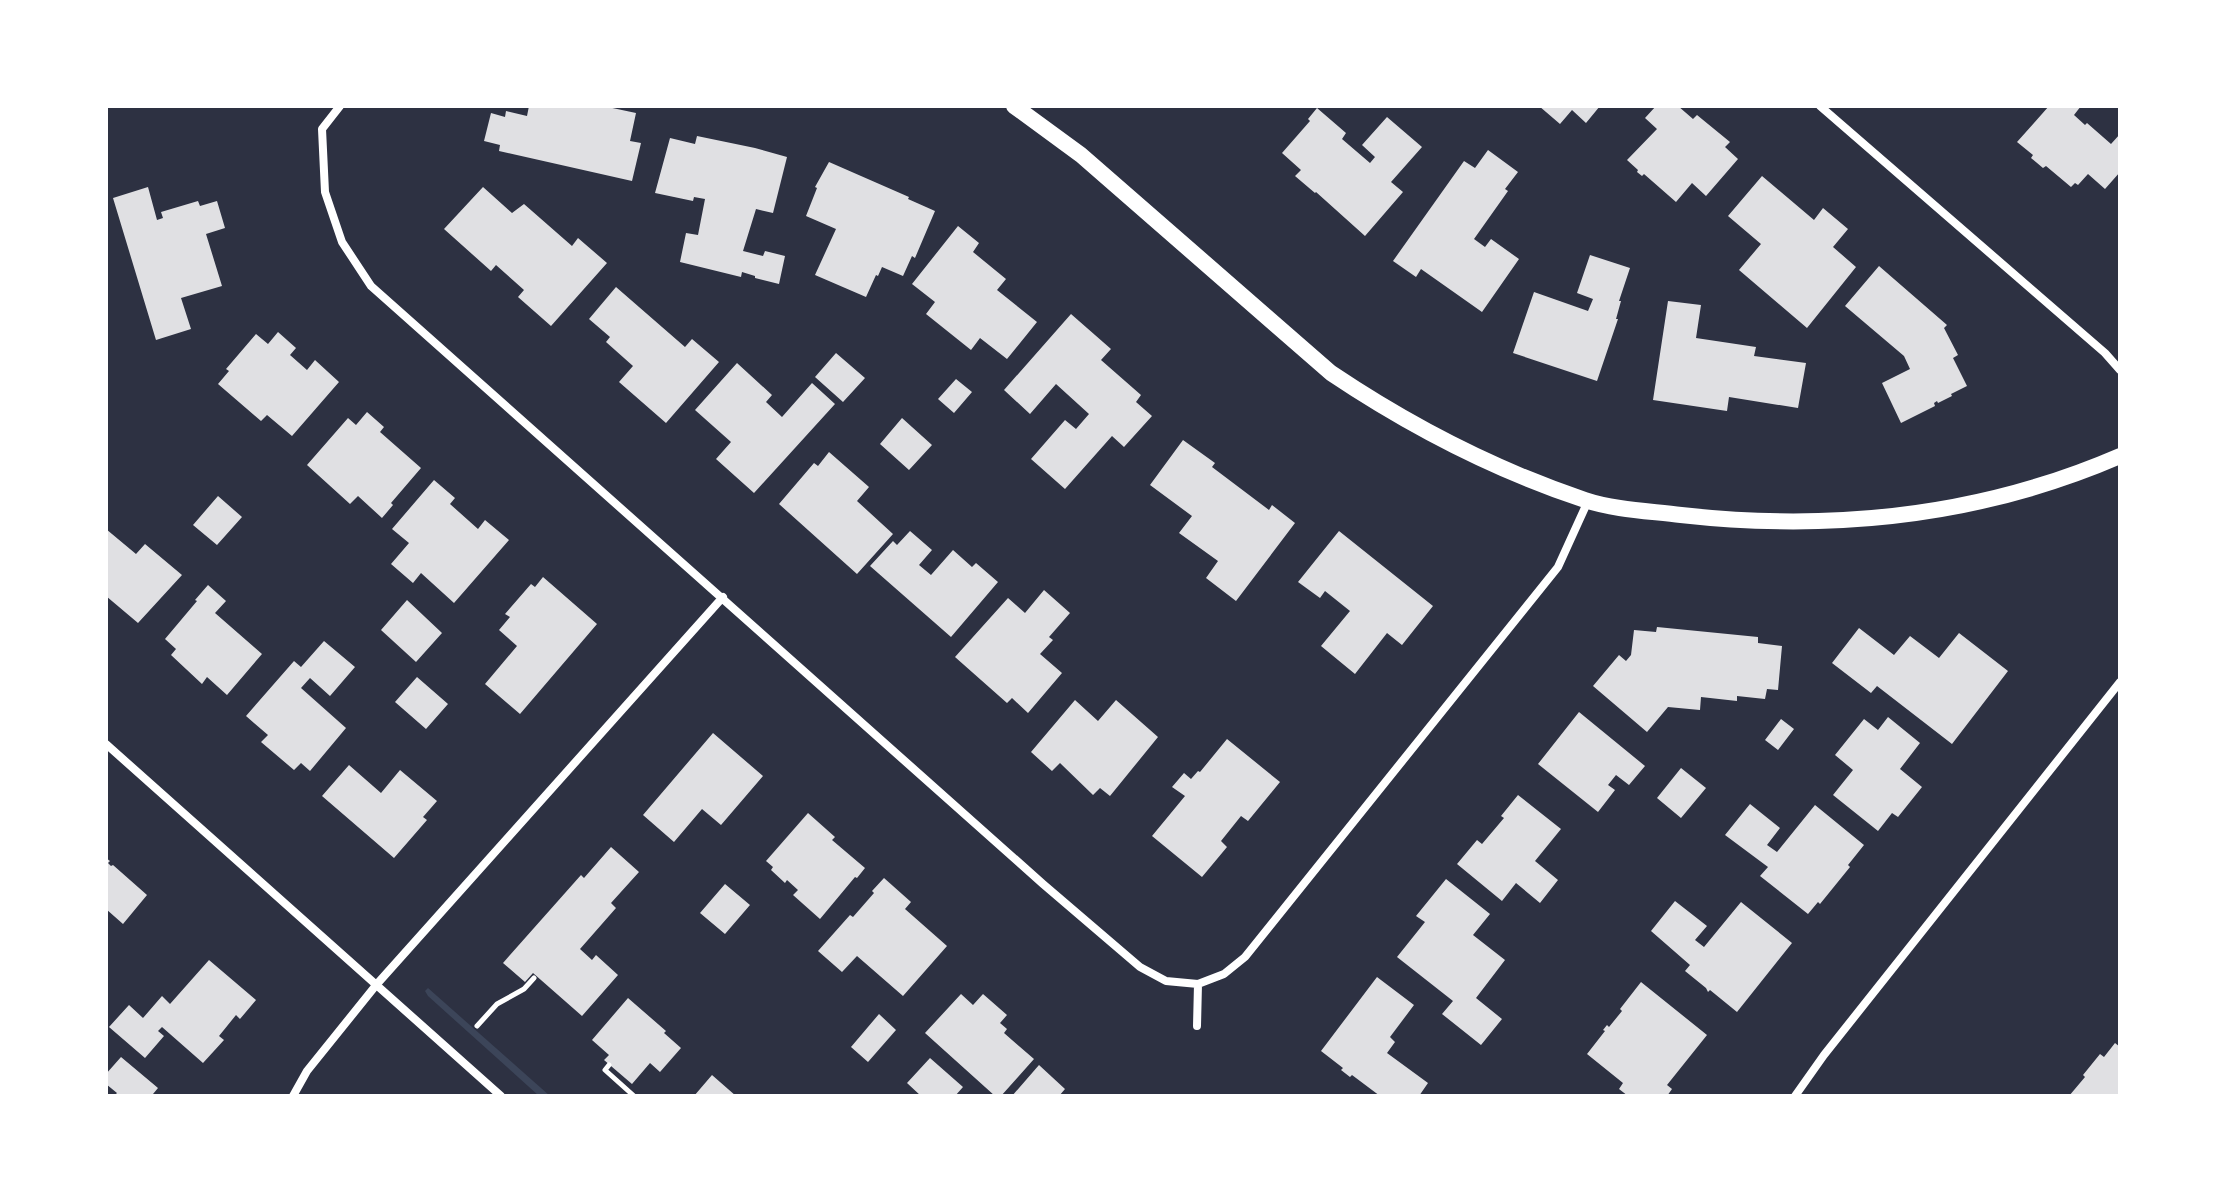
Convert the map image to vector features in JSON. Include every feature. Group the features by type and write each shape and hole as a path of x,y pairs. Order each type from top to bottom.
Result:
{"main road":[{"path":"1014,106 1081,155 1331,373 1429,434 1514,473 1588,501 1704,517 1784,523 1851,521 1978,503 2083,472 2120,456"}],"street":[{"path":"340,106 322,129 325,192 342,242 371,286 1043,884 1140,967 1166,981 1198,984 1224,974 1245,957 1558,567 1588,501"},
{"path":"1820,106 2105,353 2120,370"},
{"path":"293,1096 307,1071 377,984 723,597"},
{"path":"1795,1096 1832,1044 2120,682"},
{"path":"106,744 501,1096"},
{"path":"1197,1026 1198,984"}],"path":[{"path":"477,1026 497,1004 524,989 534,978"},
{"path":"609,1065 605,1070 634,1096"}],"shaded area":[{"path":"428,988 550,1096 539,1096 428,996 425,991"}],"building":[{"path":"529,106 603,106 636,113 630,141 641,143 632,181 499,151 500,145 484,141 491,113 505,117 506,111 527,116"},
{"path":"1539,106 1600,106 1586,123 1572,110 1560,124"},
{"path":"1656,106 1678,106 1693,119 1697,115 1730,142 1725,147 1738,159 1706,196 1692,183 1676,202 1644,174 1642,176 1637,172 1627,160 1657,129 1645,118"},
{"path":"2049,106 2081,106 2074,115 2111,144 2120,134 2120,172 2105,189 2088,174 2078,185 2075,183 2071,187 2031,158 2033,155 2017,142"},
{"path":"1317,108 1346,133 1342,139 1370,163 1375,157 1362,145 1387,117 1422,147 1391,182 1403,192 1365,236 1295,176 1301,170 1282,153 1310,121 1308,119"},
{"path":"697,136 787,157 773,213 756,209 743,251 763,256 765,251 785,256 779,284 742,272 741,277 680,262 686,233 698,235 705,199 694,197 693,201 655,193 670,138 695,144"},
{"path":"1488,150 1518,172 1474,239 1485,247 1491,239 1519,259 1482,312 1421,269 1416,277 1393,261 1464,161 1475,168"},
{"path":"829,162 935,211 915,258 912,256 903,276 882,267 866,297 815,275 836,229 806,216 815,187"},
{"path":"1762,176 1814,220 1823,208 1848,229 1833,247 1856,267 1807,328 1739,270 1761,244 1728,216"},
{"path":"148,187 157,220 163,218 161,212 198,201 200,206 217,201 225,228 206,234 222,286 181,298 191,329 156,340 113,198"},
{"path":"483,187 512,213 524,204 572,246 578,238 607,263 551,326 518,297 524,290 496,265 491,271 444,229"},
{"path":"958,226 979,243 973,252 1006,279 997,290 1037,322 1007,359 980,338 971,350 926,314 935,302 912,284"},
{"path":"1590,255 1630,268 1619,301 1618,319 1597,381 1513,353 1534,292 1588,311 1593,299 1577,293"},
{"path":"1879,266 1947,325 1944,328 1958,355 1953,358 1967,386 1901,423 1882,383 1910,369 1904,356 1845,306"},
{"path":"616,287 685,347 692,339 719,362 666,423 619,382 633,366 606,342 610,337 589,319"},
{"path":"1668,301 1701,305 1696,338 1756,347 1754,356 1806,363 1798,408 1729,397 1727,411 1653,400"},
{"path":"1071,314 1111,349 1101,360 1141,395 1136,402 1152,416 1124,447 1112,436 1065,489 1031,459 1065,420 1076,429 1089,414 1056,384 1030,414 1004,390"},
{"path":"278,332 296,348 290,355 307,370 315,360 339,382 292,436 267,415 261,421 218,384 229,371 226,369 256,334 268,344"},
{"path":"836,353 865,378 843,402 815,377"},
{"path":"737,363 772,395 766,402 782,417 812,383 835,404 754,493 716,459 731,442 695,410"},
{"path":"956,379 972,392 954,413 938,399"},
{"path":"367,412 384,427 380,432 421,468 382,518 358,496 350,504 307,465 348,418 356,425"},
{"path":"902,418 932,445 909,470 880,444"},
{"path":"1183,440 1215,463 1212,467 1269,510 1272,505 1295,523 1236,601 1206,578 1218,561 1179,533 1192,516 1150,485"},
{"path":"829,452 869,487 857,501 893,534 857,574 779,504 814,463 818,466"},
{"path":"434,480 455,498 450,504 478,529 485,520 509,540 454,603 421,573 413,583 391,564 409,543 392,529"},
{"path":"218,496 242,517 217,545 193,525"},
{"path":"106,529 136,554 145,544 182,575 138,623 106,596"},
{"path":"910,531 932,550 919,565 931,575 953,550 972,567 976,563 998,582 951,637 870,566 893,541 897,545"},
{"path":"1339,531 1433,606 1402,645 1387,633 1355,674 1321,646 1350,611 1325,591 1320,598 1298,582"},
{"path":"543,577 597,624 520,714 485,684 517,646 499,630 510,617 505,614 531,584 535,587"},
{"path":"208,585 226,601 215,613 262,654 227,695 207,677 202,684 171,655 176,649 165,639"},
{"path":"1044,590 1070,613 1049,637 1053,640 1040,654 1062,673 1028,713 1012,698 1007,703 955,657 1008,598 1025,613"},
{"path":"407,600 442,633 416,662 381,630"},
{"path":"1657,627 1758,637 1758,643 1782,646 1778,690 1767,689 1765,699 1737,696 1737,701 1701,697 1700,710 1668,707 1647,732 1593,686 1619,655 1626,661 1631,655 1634,630 1656,632"},
{"path":"1859,628 1894,655 1910,636 1939,658 1959,633 2008,671 1952,744 1877,686 1871,693 1832,663"},
{"path":"324,641 355,667 330,696 310,678 301,688 346,728 310,771 301,763 294,770 261,742 268,735 246,716 294,661 301,667"},
{"path":"417,677 448,704 426,729 395,702"},
{"path":"1075,700 1098,721 1116,700 1158,737 1110,796 1100,788 1093,795 1060,763 1052,771 1031,752"},
{"path":"1579,712 1645,766 1629,785 1616,775 1608,785 1615,790 1598,812 1538,764"},
{"path":"1888,717 1920,743 1900,769 1922,787 1898,817 1892,813 1878,831 1833,795 1853,770 1835,755 1864,719 1878,730"},
{"path":"1781,719 1794,729 1778,750 1765,740"},
{"path":"713,733 763,776 721,825 702,809 674,842 643,815"},
{"path":"1227,739 1280,782 1248,821 1241,816 1221,841 1227,847 1202,877 1152,836 1185,796 1172,787 1184,773 1191,779 1200,772"},
{"path":"349,765 381,793 400,770 437,801 423,817 427,820 394,858 322,796"},
{"path":"1681,768 1706,788 1681,818 1657,798"},
{"path":"1518,795 1561,829 1535,861 1558,880 1540,903 1516,883 1502,901 1457,864 1477,840 1482,844"},
{"path":"1750,804 1780,828 1767,845 1777,852 1815,805 1864,845 1820,904 1818,902 1808,914 1760,876 1768,867 1725,835"},
{"path":"808,813 835,837 832,840 865,868 820,919 793,895 798,890 787,880 785,883 766,861"},
{"path":"611,847 639,872 611,903 616,908 580,949 592,960 596,955 618,975 582,1016 533,973 525,982 503,963 581,875 584,878"},
{"path":"106,858 111,866 147,895 123,924 106,909"},
{"path":"884,878 911,902 905,909 947,946 903,996 857,956 842,972 818,951 850,915 853,917"},
{"path":"1446,879 1490,914 1473,935 1505,960 1476,998 1502,1019 1481,1045 1442,1014 1453,1001 1397,957 1425,922 1416,916"},
{"path":"725,884 750,905 725,934 700,913"},
{"path":"1675,901 1707,926 1695,940 1704,947 1741,902 1792,943 1737,1012 1685,971 1690,965 1651,931"},
{"path":"209,960 256,1000 240,1019 236,1015 219,1036 224,1040 203,1063 162,1027 158,1031 164,1036 145,1058 109,1027 129,1005 143,1018 162,996 170,1004"},
{"path":"1377,977 1414,1005 1390,1037 1395,1042 1387,1053 1428,1083 1419,1096 1380,1096 1352,1075 1350,1077 1321,1051"},
{"path":"1641,982 1707,1035 1667,1085 1672,1089 1667,1096 1628,1096 1619,1089 1623,1083 1587,1054"},
{"path":"961,994 973,1005 983,994 1007,1015 1000,1023 1007,1029 1004,1033 1034,1059 1001,1096 995,1096 925,1033"},
{"path":"628,998 681,1048 660,1072 650,1063 632,1084 604,1060 609,1055 592,1040"},
{"path":"879,1014 896,1030 868,1062 851,1047"},
{"path":"2115,1043 2120,1047 2120,1096 2069,1096 2100,1054 2104,1057"},
{"path":"121,1057 158,1088 153,1094 156,1096 114,1096 117,1093 106,1084 106,1074"},
{"path":"930,1058 963,1087 955,1096 921,1096 907,1083"},
{"path":"1039,1065 1065,1089 1059,1096 1012,1096"},
{"path":"712,1075 736,1096 694,1096"}]}
